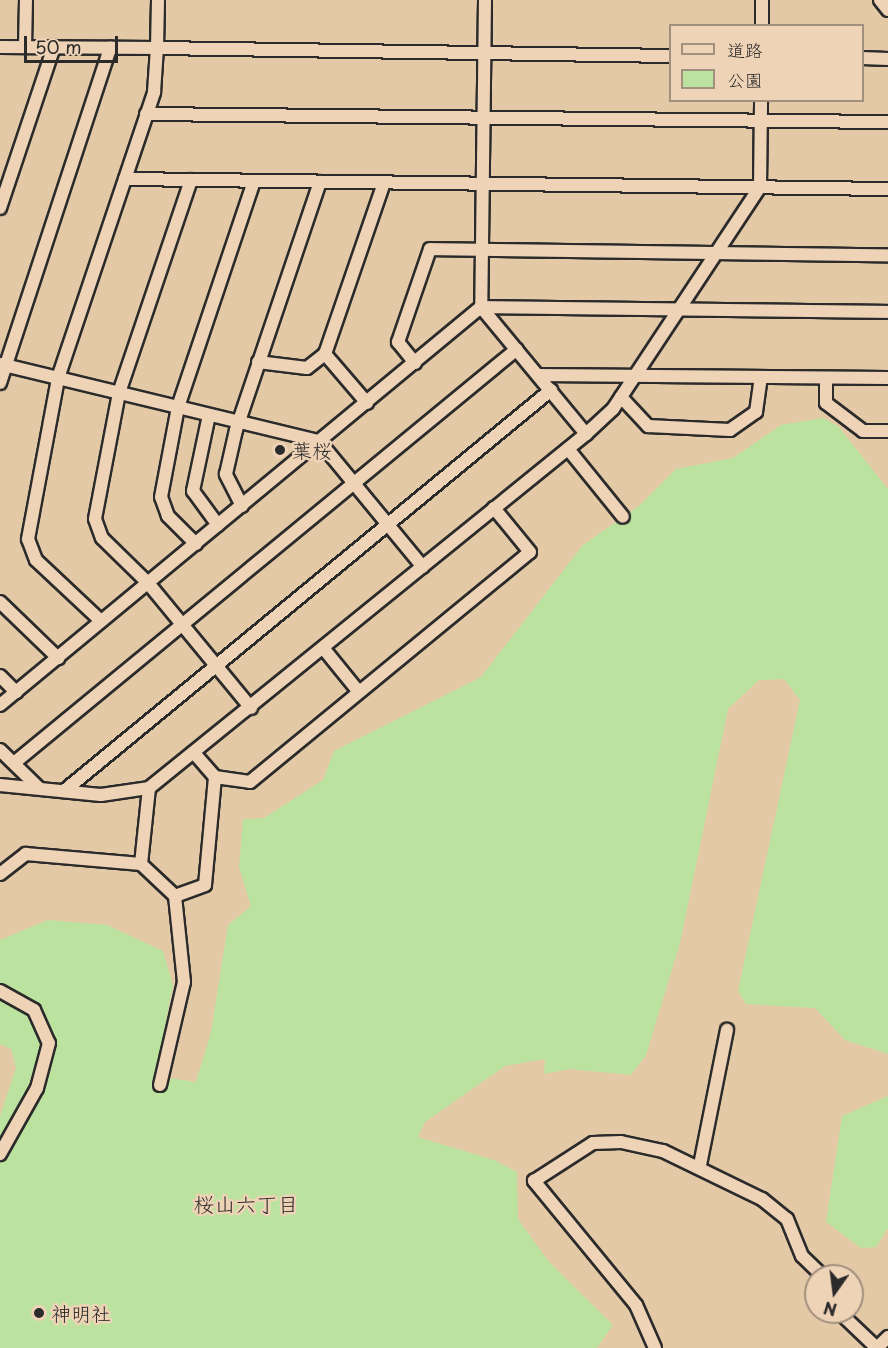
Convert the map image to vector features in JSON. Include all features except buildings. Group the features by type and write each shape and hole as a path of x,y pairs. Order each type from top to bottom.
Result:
{"street":[{"path":"25,47 26,0"},
{"path":"101,621 29,550 58,378 156,81 158,0"},
{"path":"485,0 481,307 586,434"},
{"path":"762,0 762,24"},
{"path":"880,0 888,10"},
{"path":"0,47 669,56"},
{"path":"0,208 54,47"},
{"path":"0,383 2,364 110,48"},
{"path":"864,58 888,59"},
{"path":"2,787 39,788 101,795 149,788 195,754 586,434 621,397 760,187 761,102"},
{"path":"146,114 888,122"},
{"path":"125,179 888,189"},
{"path":"191,180 118,393 95,519 102,538 148,583 251,708"},
{"path":"196,544 162,507 178,407 254,181"},
{"path":"242,506 226,474 238,422 320,182"},
{"path":"258,362 307,368 325,354 384,183"},
{"path":"415,363 398,342 430,249 888,255"},
{"path":"0,705 481,307 888,312"},
{"path":"14,763 517,349"},
{"path":"325,354 367,403"},
{"path":"2,364 319,441 423,567"},
{"path":"538,375 888,378"},
{"path":"621,397 648,426 730,430 756,412 761,377"},
{"path":"826,378 826,403 863,431 888,431"},
{"path":"64,791 551,390"},
{"path":"208,415 193,491 218,525"},
{"path":"568,449 623,517"},
{"path":"195,754 215,777 250,782 530,552 494,508"},
{"path":"0,602 58,658"},
{"path":"324,649 359,692"},
{"path":"0,676 16,692"},
{"path":"0,750 39,788"},
{"path":"175,896 205,885 215,777"},
{"path":"141,864 149,788"},
{"path":"0,874 26,854 141,864 175,896 184,982 160,1084"},
{"path":"0,991 34,1011 49,1043 37,1088 0,1154"},
{"path":"700,1165 727,1030"},
{"path":"655,1348 636,1305 534,1181 601,1140 663,1151 700,1165 736,1191 776,1207 795,1233 802,1256 811,1264"},
{"path":"852,1324 877,1348 888,1337"}],"green space":[{"path":"823,418 838,426 888,489 888,1054 845,1040 815,1008 746,1004 738,991 800,700 784,679 759,680 728,709 680,943 646,1055 631,1075 569,1069 544,1074 545,1059 505,1066 425,1122 418,1137 494,1160 517,1172 518,1219 549,1262 613,1325 597,1348 0,1348 0,1161 12,1152 0,1138 0,1116 16,1068 11,1049 0,1044 0,940 48,920 107,925 163,951 173,985 158,1062 170,1078 196,1082 211,1032 228,925 251,906 239,867 243,819 264,818 323,780 334,751 481,677 583,545 640,505 676,469 733,458 781,425"},
{"path":"888,1096 888,1228 876,1247 861,1248 826,1222 842,1116"}],"place":[{"name":"葉桜","path":"280,450"},
{"name":"神明社","path":"39,1313"}],"district":[{"name":"桜山六丁目","path":"246,1203"}]}
